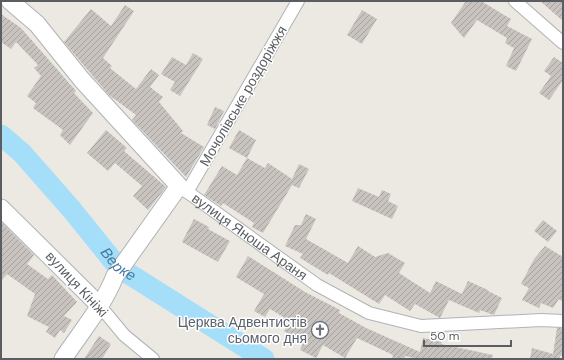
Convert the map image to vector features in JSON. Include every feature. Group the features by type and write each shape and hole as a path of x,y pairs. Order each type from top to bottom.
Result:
{"street":[{"name":"вулиця Яноша Араня","path":"10,1 37,24 82,80 183,189 317,285 369,313 421,326 541,320 563,322"},
{"name":"Мочолівське роздоріжжя","path":"183,189 298,1"},
{"path":"515,1 563,43"},
{"path":"63,359 109,292 115,276 183,189"},
{"name":"вулиця Кініжі","path":"1,208 100,306 124,335 153,359"}],"building":[{"path":"466,1 481,1 511,19 507,26 532,39 516,71 506,66 514,48 505,43 507,38 477,20 464,38 451,23"},
{"path":"540,1 563,1 563,21"},
{"path":"125,5 134,11 103,58 112,66 110,68 136,89 151,69 159,75 150,87 163,97 159,102 183,131 181,133 204,147 186,177 132,120 136,115 109,95 64,42 91,9 111,26"},
{"path":"362,10 377,19 362,44 347,35"},
{"path":"1,14 21,28 76,91 74,93 93,113 70,145 60,135 63,130 33,108 36,103 27,96 41,76 34,68 38,65 16,42 11,49 1,42"},
{"path":"193,53 203,59 180,96 170,90 175,82 161,74 172,57 186,65"},
{"path":"554,57 563,63 563,80 549,100 539,93 551,76 544,71"},
{"path":"215,107 224,111 215,129 207,125"},
{"path":"106,130 127,148 124,151 166,187 148,210 133,196 142,186 115,163 108,171 87,153"},
{"path":"239,130 256,140 247,158 229,148"},
{"path":"247,158 265,168 268,163 292,179 299,164 309,169 299,188 292,185 263,233 252,227 254,223 223,203 221,206 204,195 222,166 237,175"},
{"path":"358,188 379,197 382,190 391,194 388,201 398,206 392,219 352,201"},
{"path":"306,214 316,219 306,239 348,263 358,246 375,257 388,253 405,263 399,273 430,293 436,281 462,294 468,281 502,298 494,315 480,310 479,313 449,300 440,318 415,304 410,311 385,295 379,304 329,273 328,275 300,258 303,254 285,246 295,225 301,225"},
{"path":"194,219 209,227 208,229 230,241 218,262 182,242"},
{"path":"543,220 557,231 548,242 534,231"},
{"path":"1,222 34,255 27,264 48,279 52,275 77,302 64,316 72,320 64,333 60,330 55,338 46,332 49,327 27,316 35,294 7,274 1,281"},
{"path":"545,246 563,257 563,302 559,299 553,308 541,303 539,308 522,300 529,288 521,284 534,259"},
{"path":"248,256 305,292 340,310 339,313 366,328 420,352 423,338 442,342 441,344 493,355 492,359 418,359 405,356 404,359 392,359 393,356 391,354 357,338 345,358 323,345 316,358 300,350 303,343 284,331 290,321 270,309 265,317 254,311 264,294 236,277"},
{"path":"557,328 563,328 563,356 555,355 560,356 560,359 530,359 532,348 553,354"},
{"path":"99,336 111,344 102,359 84,359"}],"waterway":[{"name":"Верке","path":"1,135 22,153 72,210 118,267 264,359"}],"place":[{"name":"Церква Адвентистів сьомого дня","path":"320,330"}]}
